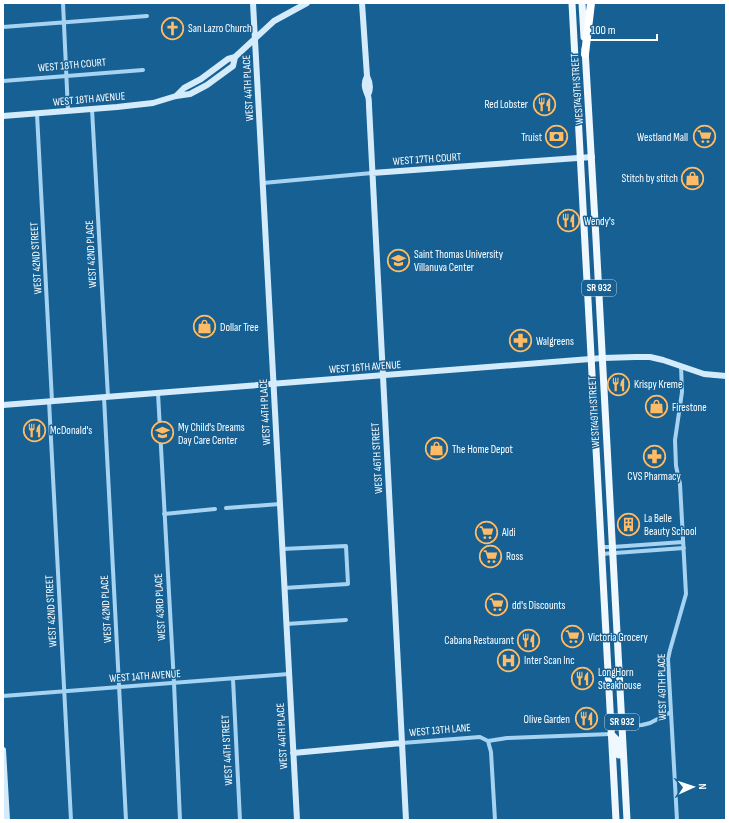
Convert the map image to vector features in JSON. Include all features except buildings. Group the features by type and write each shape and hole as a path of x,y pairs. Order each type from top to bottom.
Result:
{"highway":[{"path":"585,54 591,3"}],"main road":[{"name":"WEST 49TH STREET","path":"572,3 616,820"},
{"name":"WEST 49TH STREET","path":"582,3 592,157 627,820"},
{"path":"585,240 590,242 592,246 593,273 598,280"},
{"path":"608,677 614,695 616,720 622,726"},
{"path":"611,734 618,740 619,760 625,778"}],"street":[{"path":"62,3 68,111"},
{"name":"WEST 44TH PLACE","path":"253,3 296,820"},
{"path":"255,38 274,21 307,3"},
{"name":"WEST 46TH STREET","path":"362,3 367,76 370,91 368,95 406,820"},
{"path":"3,27 147,16"},
{"name":"WEST 18TH AVENUE","path":"3,116 117,107 153,102 176,96 184,88 201,79 228,59 235,57 255,38"},
{"name":"WEST 18TH COURT","path":"3,81 143,70"},
{"name":"WEST 42ND PLACE","path":"92,109 126,820"},
{"name":"WEST 42ND STREET","path":"37,114 71,820"},
{"name":"WEST 17TH COURT","path":"263,183 372,173 592,157"},
{"name":"WEST 16TH AVENUE","path":"3,405 603,358 650,357 704,374 726,376"},
{"name":"WEST 49TH PLACE","path":"677,820 668,656 686,596 680,484 676,466 675,440 682,392 681,366"},
{"name":"WEST 43RD PLACE","path":"158,393 180,820"},
{"path":"226,508 280,504"},
{"path":"164,514 215,509"},
{"path":"612,550 683,542"},
{"path":"282,549 346,546 348,584 284,588"},
{"path":"601,550 684,548"},
{"path":"286,624 346,620"},
{"name":"WEST 14TH AVENUE","path":"3,696 289,674"},
{"name":"WEST 44TH STREET","path":"233,679 240,820"},
{"path":"622,726 650,723 671,712"},
{"name":"WEST 13TH LANE","path":"293,753 480,737 488,741 507,738 611,734"},
{"path":"488,741 492,752 495,820"},
{"path":"3,750 7,820"}],"place":[{"name":"San Lazro Church","path":"172,28"},
{"name":"Red Lobster","path":"544,104"},
{"name":"Truist","path":"557,137"},
{"name":"Westland Mall","path":"704,137"},
{"name":"Stitch by stitch","path":"693,178"},
{"name":"Wendy's","path":"568,221"},
{"name":"Saint Thomas University Villanuva Center","path":"398,260"},
{"name":"Dollar Tree","path":"205,327"},
{"name":"Walgreens","path":"520,341"},
{"name":"Krispy Kreme","path":"618,384"},
{"name":"Firestone","path":"656,407"},
{"name":"McDonald's","path":"35,430"},
{"name":"My Child's Dreams Day Care Center","path":"163,433"},
{"name":"The Home Depot","path":"437,449"},
{"name":"CVS Pharmacy","path":"654,456"},
{"name":"La Belle Beauty School","path":"629,524"},
{"name":"Aldi","path":"486,532"},
{"name":"Ross","path":"491,556"},
{"name":"dd's Discounts","path":"496,605"},
{"name":"Victoria Grocery","path":"573,637"},
{"name":"Cabana Restaurant","path":"529,640"},
{"name":"Inter Scan Inc","path":"509,660"},
{"name":"LongHorn Steakhouse","path":"582,678"},
{"name":"Olive Garden","path":"586,719"}]}
